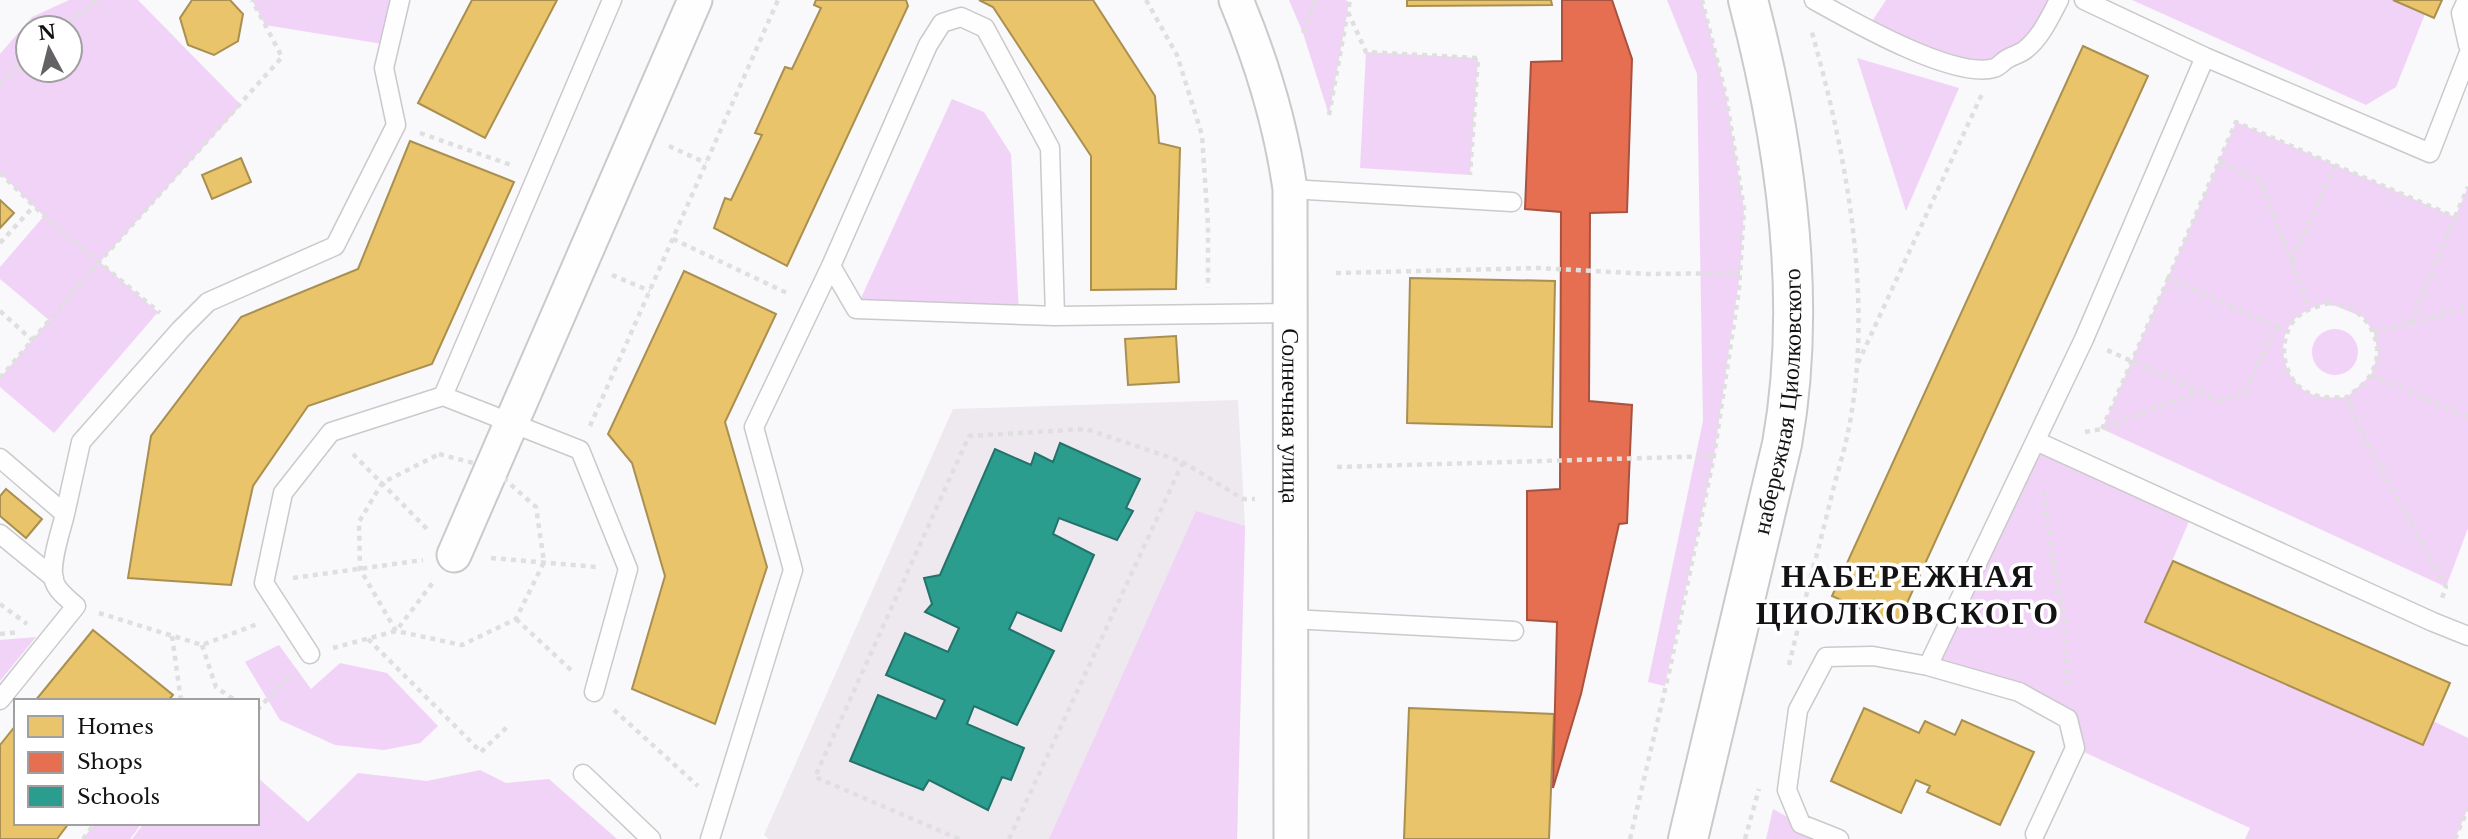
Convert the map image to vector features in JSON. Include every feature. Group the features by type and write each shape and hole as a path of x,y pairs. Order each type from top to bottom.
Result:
{"main road":[{"name":"набережная Циолковского","path":"1688,839 1782,444 1791,378 1793,317 1786,199 1748,0"}],"street":[{"path":"454,555 695,0"},
{"name":"Солнечная улица","path":"1236,0 1255,46 1286,159 1290,189 1291,839"}],"lane":[{"path":"0,700 76,606 60,592 53,568 81,443 208,302 335,246 396,125 384,68 400,0"},
{"path":"443,396 612,0"},
{"path":"1814,0 1902,47 1973,68 1994,68 2026,50 2043,30 2059,0"},
{"path":"2084,0 2205,57 2430,153 2468,55"},
{"path":"2467,0 2462,13 2468,45"},
{"path":"710,839 793,570 754,427 831,266 928,45 942,23 961,17 985,28 1050,148 1055,316"},
{"path":"1928,666 2084,339 2205,57"},
{"path":"1290,189 1512,202"},
{"path":"831,266 856,309 1055,316 1291,313"},
{"path":"310,654 264,583 283,493 331,432 443,396 580,450 628,569 594,692"},
{"path":"2036,441 2468,636"},
{"path":"0,457 65,514"},
{"path":"0,534 54,578"},
{"path":"1292,619 1514,631"},
{"path":"1839,839 1801,824 1787,790 1798,710 1826,657 1873,656 1928,666 2019,692 2068,719 2075,748 2037,837"},
{"path":"583,774 651,839"}],"path":[{"path":"79,14 97,0"},
{"path":"0,378 99,262 282,57 251,0"},
{"path":"580,450 778,0"},
{"path":"1146,0 1177,55 1202,135 1208,225 1208,314"},
{"path":"1303,33 1315,0"},
{"path":"1329,115 1350,0"},
{"path":"1630,839 1670,668 1714,456 1740,273 1744,209 1726,96 1702,0"},
{"path":"1348,12 1366,51 1478,58 1468,199"},
{"path":"1856,368 1994,68"},
{"path":"0,85 14,70"},
{"path":"2102,429 2236,122 2455,217"},
{"path":"396,125 538,174"},
{"path":"2219,161 2260,181 2310,308"},
{"path":"2292,262 2335,164"},
{"path":"0,173 33,205 180,330"},
{"path":"2410,323 2468,187"},
{"path":"0,243 33,205"},
{"path":"673,239 812,306"},
{"path":"1336,273 1538,268 1649,274 1740,273"},
{"path":"2168,279 2288,332"},
{"path":"2329,303 2347,306 2363,317 2374,332 2378,354 2371,375 2347,397 2313,395 2295,382 2284,363 2283,341 2292,321 2310,308 2329,303"},
{"path":"2374,332 2468,307"},
{"path":"0,311 32,341"},
{"path":"2084,339 2219,401 2245,393 2276,326"},
{"path":"2371,375 2468,417"},
{"path":"2068,719 2066,629 2036,441 2102,429 2153,408 2201,393"},
{"path":"2347,397 2362,434 2446,587 2433,622"},
{"path":"959,839 815,777 969,436 1086,429 1183,462 1243,499 1291,499"},
{"path":"331,432 454,555"},
{"path":"1337,467 1714,456"},
{"path":"1009,839 1183,462"},
{"path":"259,708 310,654 396,631 454,555"},
{"path":"264,583 454,555 628,569"},
{"path":"0,604 27,624 30,631"},
{"path":"76,606 202,645 284,614"},
{"path":"516,619 720,806"},
{"path":"172,636 181,699"},
{"path":"368,639 481,752 509,725"},
{"path":"202,645 216,687 233,699"},
{"path":"2455,839 2468,808"}],"shaded area":[{"path":"69,0 138,0 241,105 100,262 158,312 54,433 0,387 0,378 49,320 0,279 0,267 44,216 0,173 0,54 14,38 14,84 84,84 84,14 39,14"},
{"path":"252,0 400,0 389,45 265,25"},
{"path":"1289,0 1346,0 1349,3 1329,115 1303,33"},
{"path":"1667,0 1702,0 1726,96 1744,209 1740,273 1714,456 1665,686 1648,682 1703,421 1697,74"},
{"path":"1886,0 2059,0 2026,50 1973,68 1867,29"},
{"path":"2132,0 2393,0 2425,14 2396,87 2366,105"},
{"path":"1366,52 1478,58 1470,175 1360,168"},
{"path":"1857,58 1959,88 1906,211"},
{"path":"952,99 984,112 1011,154 1019,314 856,309"},
{"path":"2236,122 2455,217 2468,187 2468,528 2446,587 2102,429","holes":["2328,303 2363,317 2374,333 2378,354 2371,375 2347,397 2322,397 2304,390 2289,373 2283,350 2288,328 2295,319 2310,309"]},
{"path":"2335,329 2351,336 2358,352 2351,368 2335,375 2319,368 2312,352 2319,336"},
{"path":"1238,400 1245,526 1237,839 769,839 764,835 953,409"},
{"path":"2036,441 2193,512 2146,622 2433,721 2468,738 2468,808 2455,839 2245,839 2250,828 2075,748 2068,719 1928,666"},
{"path":"1196,511 1245,526 1237,839 1049,839"},
{"path":"36,637 0,681 0,640"},
{"path":"279,645 311,689 340,663 387,673 438,726 420,743 384,750 335,745 280,720 245,662"},
{"path":"480,770 506,783 549,779 617,839 132,839 142,825 259,825 259,779 308,822 358,773 427,781"},
{"path":"1773,809 1828,839 1766,839"},
{"path":"94,825 140,825 130,839 83,839"}],"building: Homes":[{"path":"192,0 230,0 243,14 238,41 214,55 188,45 180,18"},
{"path":"472,0 557,0 485,138 418,103"},
{"path":"816,0 906,0 908,6 787,266 714,228 725,198 731,200 762,135 755,133 785,67 792,69 821,8 814,5"},
{"path":"979,0 1093,0 1155,96 1159,143 1180,148 1176,289 1091,290 1091,156 993,7"},
{"path":"1407,0 1551,0 1552,5 1407,6"},
{"path":"2393,0 2442,0 2434,18"},
{"path":"2083,46 2148,76 1897,625 1832,596"},
{"path":"410,141 514,182 432,364 308,406 253,486 231,585 128,578 151,436 241,317 358,269"},
{"path":"241,158 251,182 212,199 202,175"},
{"path":"0,200 14,213 0,228"},
{"path":"684,271 776,314 725,422 767,567 715,724 632,689 665,576 632,463 608,434"},
{"path":"1410,278 1555,281 1552,427 1407,423"},
{"path":"1176,336 1179,382 1128,385 1125,339"},
{"path":"6,489 42,519 26,538 0,516 0,496"},
{"path":"2173,561 2450,683 2423,745 2145,622"},
{"path":"93,630 173,695 170,699 37,699"},
{"path":"1409,708 1554,714 1549,839 1404,839"},
{"path":"1864,708 1919,733 1925,721 1955,735 1962,720 2034,752 2000,825 1927,792 1930,786 1916,780 1901,813 1831,781"},
{"path":"14,728 14,825 68,825 57,839 0,839 0,745"}],"building: Shops":[{"path":"1562,0 1612,0 1632,59 1627,212 1590,213 1589,401 1632,405 1627,523 1619,524 1581,694 1553,788 1557,622 1527,620 1527,491 1560,489 1561,212 1525,209 1531,62 1562,61"}],"building: Schools":[{"path":"1060,443 1140,479 1126,508 1133,511 1117,540 1059,518 1053,534 1094,555 1061,631 1017,612 1009,629 1054,651 1017,725 974,706 967,724 1024,748 1011,780 1002,777 988,810 929,780 923,790 850,761 878,695 936,719 945,700 886,675 905,633 948,652 959,628 925,612 932,604 924,578 940,575 995,449 1031,465 1035,453 1053,462"}],"district":[{"name":"НАБЕРЕЖНАЯ ЦИОЛКОВСКОГО","path":"1908,594"}]}
